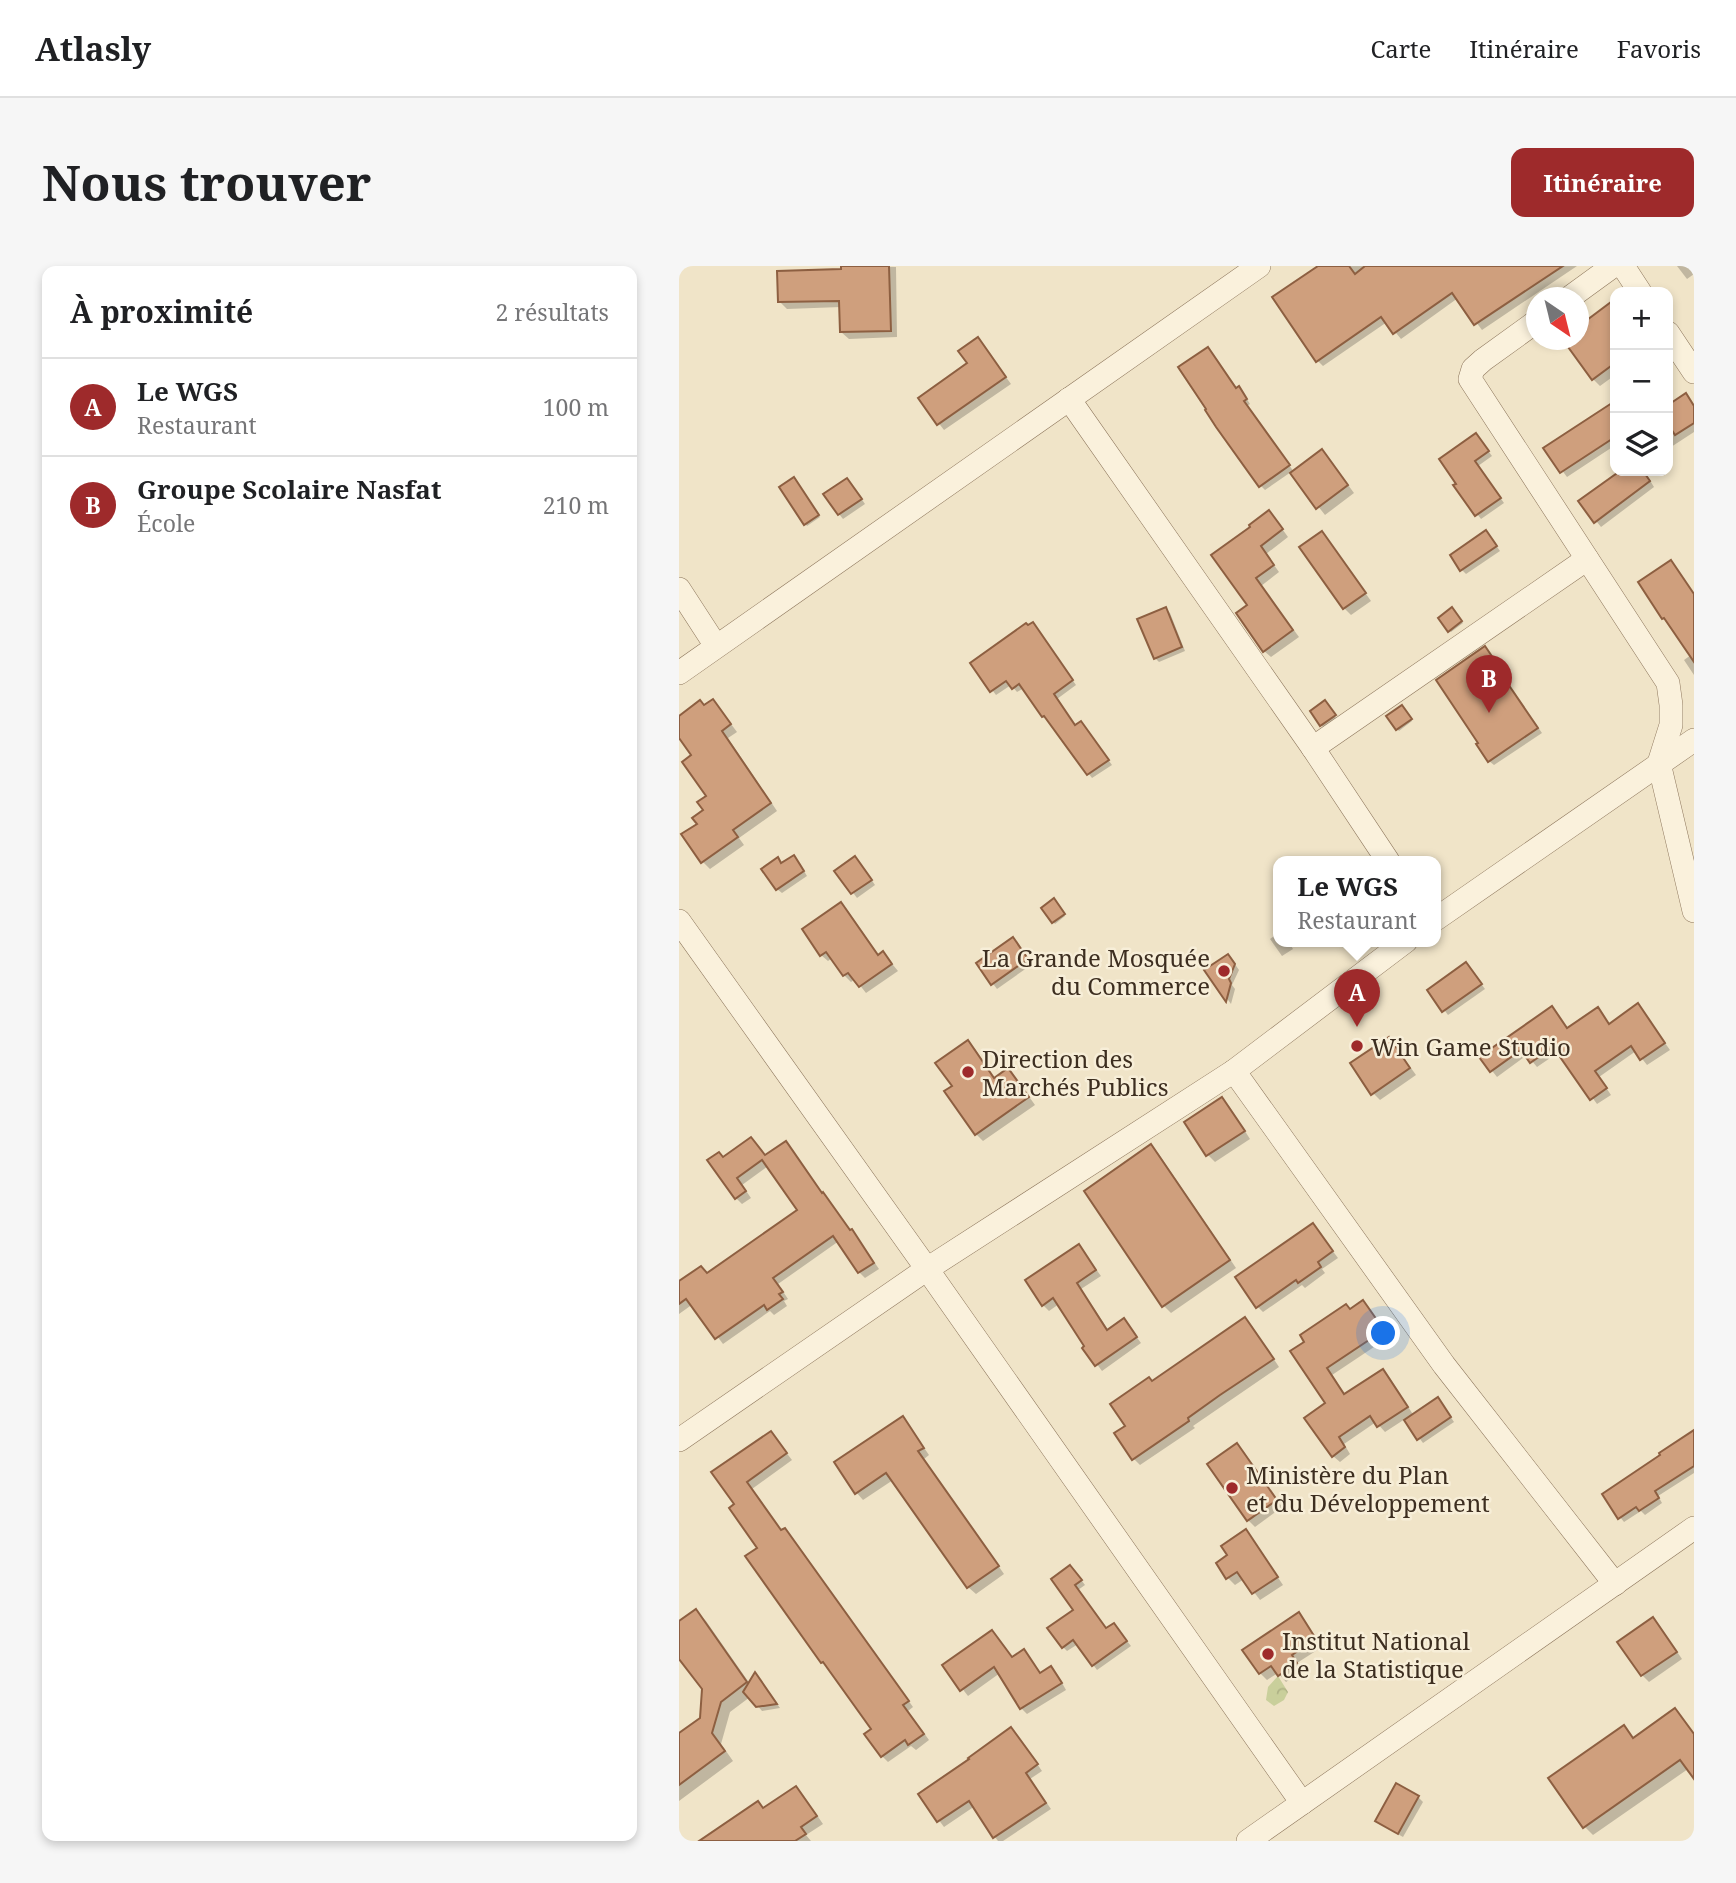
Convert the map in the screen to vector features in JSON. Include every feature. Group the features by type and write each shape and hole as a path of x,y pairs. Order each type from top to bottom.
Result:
{"street":[{"path":"679,673 1259,266"},
{"path":"1584,287 1613,266"},
{"path":"1623,266 1637,287"},
{"path":"1526,329 1483,360 1473,369 1470,379 1668,682 1671,725 1659,763 1693,899"},
{"path":"1673,340 1694,372"},
{"path":"1069,399 1313,748 1385,856"},
{"path":"1313,748 1587,559"},
{"path":"679,589 716,646"},
{"path":"1441,916 1694,740"},
{"path":"679,921 1303,1803"},
{"path":"679,1440 927,1269 1234,1071 1398,947"},
{"path":"1234,1071 1444,1365 1615,1584"},
{"path":"1251,1840 1694,1528"}],"green space":[{"path":"1278,1676 1288,1692 1284,1700 1274,1706 1266,1700 1268,1687"}],"building":[{"path":"841,266 889,266 891,331 840,332 839,301 778,302 777,271 841,269"},
{"path":"1318,266 1349,266 1355,274 1365,266 1563,266 1531,287 1526,287 1526,291 1474,325 1452,293 1393,334 1381,317 1316,362 1272,297"},
{"path":"1610,303 1610,367 1592,380 1570,350 1589,350 1589,318"},
{"path":"978,337 1006,377 937,425 918,398 967,363 958,351"},
{"path":"1208,347 1236,388 1239,386 1247,399 1244,401 1290,465 1259,487 1178,367"},
{"path":"1686,393 1694,406 1694,423 1675,435 1673,432 1673,402"},
{"path":"1610,404 1610,440 1560,473 1543,448"},
{"path":"1476,433 1489,451 1475,461 1501,498 1475,516 1439,459"},
{"path":"1322,449 1348,485 1316,509 1290,473"},
{"path":"1613,476 1646,476 1650,481 1594,523 1578,501"},
{"path":"794,477 819,515 804,525 779,487"},
{"path":"847,478 862,499 838,515 823,494"},
{"path":"1269,510 1283,529 1261,546 1274,565 1256,578 1293,630 1263,652 1236,613 1247,605 1211,555"},
{"path":"1486,530 1497,546 1460,571 1450,555"},
{"path":"1322,531 1366,593 1343,609 1299,547"},
{"path":"1671,560 1694,594 1694,662 1638,582"},
{"path":"1166,607 1182,647 1154,659 1137,619"},
{"path":"1452,607 1462,621 1448,632 1438,618"},
{"path":"1033,622 1073,680 1054,694 1075,725 1081,721 1109,760 1087,775 1019,684 1012,689 1006,681 990,692 970,663 1026,623 1028,625"},
{"path":"1485,646 1538,728 1488,762 1436,680"},
{"path":"713,699 731,724 722,731 771,803 733,830 738,837 701,863 681,834 697,824 692,818 703,810 697,802 706,796 682,762 691,755 679,738 679,716 700,700 704,705"},
{"path":"1325,700 1336,715 1320,726 1310,711"},
{"path":"1402,705 1412,719 1396,730 1386,716"},
{"path":"794,855 804,871 776,890 761,869 778,857 781,863"},
{"path":"855,856 872,880 851,894 834,871"},
{"path":"1054,898 1065,914 1052,923 1041,908"},
{"path":"841,902 878,955 883,951 892,964 859,987 848,973 843,976 826,952 820,956 802,929"},
{"path":"1013,937 1028,959 991,985 976,963"},
{"path":"1228,954 1235,964 1229,979 1231,983 1226,1002 1204,970"},
{"path":"1466,962 1482,984 1442,1012 1427,990"},
{"path":"1638,1003 1665,1043 1640,1060 1631,1046 1595,1071 1607,1088 1590,1100 1553,1047 1530,1063 1521,1050 1490,1072 1479,1057 1552,1006 1567,1028 1598,1007 1609,1024"},
{"path":"1389,1037 1410,1068 1371,1095 1350,1063"},
{"path":"968,1040 994,1078 1008,1068 1029,1097 975,1135 944,1091 952,1086 935,1063"},
{"path":"1222,1097 1245,1131 1206,1156 1184,1122"},
{"path":"751,1137 765,1155 786,1141 874,1263 858,1273 833,1236 773,1278 783,1292 779,1294 783,1299 767,1310 764,1305 715,1339 686,1299 679,1304 679,1281 701,1266 707,1273 797,1210 762,1160 737,1178 746,1191 735,1199 707,1160 719,1152 723,1157"},
{"path":"1151,1144 1230,1260 1162,1307 1084,1191"},
{"path":"1313,1223 1333,1251 1318,1262 1321,1267 1298,1283 1296,1280 1256,1308 1235,1277"},
{"path":"1079,1244 1096,1270 1077,1283 1107,1330 1124,1318 1137,1337 1095,1366 1053,1298 1042,1306 1025,1280"},
{"path":"1363,1300 1384,1330 1327,1368 1344,1394 1383,1369 1408,1407 1377,1427 1370,1416 1339,1437 1345,1447 1332,1457 1304,1418 1325,1403 1290,1351 1304,1342 1300,1335 1346,1304 1350,1309"},
{"path":"1245,1317 1274,1359 1132,1460 1114,1433 1125,1426 1110,1404 1149,1377 1152,1381"},
{"path":"1438,1397 1451,1417 1417,1440 1404,1420"},
{"path":"903,1416 924,1448 918,1451 999,1566 967,1588 886,1473 855,1494 834,1462"},
{"path":"1694,1430 1694,1466 1655,1491 1659,1498 1639,1511 1636,1507 1618,1519 1602,1494"},
{"path":"771,1431 787,1453 747,1482 781,1530 785,1528 909,1701 903,1705 924,1734 908,1745 905,1740 881,1757 864,1734 871,1729 745,1556 757,1548 729,1508 734,1504 711,1472"},
{"path":"1237,1443 1277,1500 1247,1521 1207,1464"},
{"path":"1246,1529 1278,1577 1252,1594 1237,1572 1226,1579 1216,1563 1227,1555 1221,1546"},
{"path":"1070,1565 1082,1580 1075,1585 1106,1628 1114,1623 1127,1641 1092,1666 1073,1640 1062,1648 1047,1628 1073,1610 1051,1579"},
{"path":"696,1609 747,1682 721,1702 712,1733 725,1751 679,1785 679,1733 700,1718 702,1689 679,1659 679,1621"},
{"path":"1299,1612 1316,1639 1292,1655 1297,1663 1278,1676 1271,1666 1259,1674 1242,1650"},
{"path":"1653,1617 1677,1652 1641,1676 1617,1642"},
{"path":"992,1630 1012,1657 1024,1649 1040,1673 1051,1666 1062,1683 1020,1709 994,1667 960,1691 942,1665"},
{"path":"755,1672 777,1704 756,1707 743,1692"},
{"path":"1675,1708 1694,1734 1694,1779 1680,1760 1583,1828 1548,1778 1624,1725 1633,1738"},
{"path":"1011,1727 1038,1764 1026,1773 1046,1803 993,1838 969,1801 937,1822 918,1794"},
{"path":"1396,1783 1419,1796 1398,1834 1375,1821"},
{"path":"796,1786 817,1816 801,1827 806,1834 795,1841 699,1841 758,1801 763,1808"}],"place":[{"name":"Groupe Scolaire Nasfat","path":"1489,713"},
{"name":"La Grande Mosquée du Commerce","path":"1224,971"},
{"name":"Le WGS","path":"1357,1027"},
{"name":"Win Game Studio","path":"1357,1046"},
{"name":"Direction des Marchés Publics","path":"968,1072"},
{"name":"Ministère du Plan et du Développement","path":"1232,1488"},
{"name":"Institut National de la Statistique","path":"1268,1654"}]}
